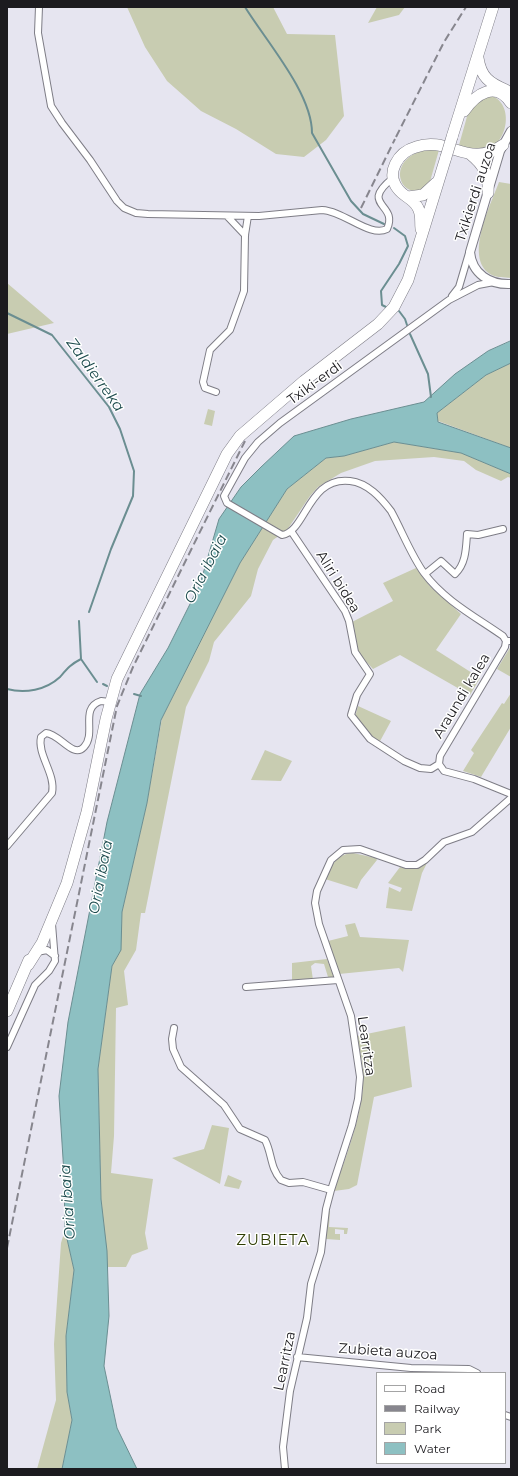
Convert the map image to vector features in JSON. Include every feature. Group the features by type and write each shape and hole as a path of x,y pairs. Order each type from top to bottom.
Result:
{"highway":[{"path":"7,1010 50,919 78,843 89,803 110,702 123,665 232,446 240,436 304,382 371,330 386,316 398,300 405,286 422,235 493,7"},
{"path":"478,57 480,68 485,78 511,92"},
{"path":"458,119 474,98 482,93 491,91 499,93 511,103"},
{"path":"422,235 420,213 414,202 398,189 393,178 394,165 399,157 408,150 419,146 437,145 470,154 485,154 504,145"},
{"path":"470,154 481,163 486,171 488,193"},
{"path":"408,197 420,197 427,193 440,176"},
{"path":"34,952 44,946 42,936 50,919"}],"street":[{"path":"39,7 38,33 51,106 90,160 117,201 124,208 136,213 227,216 248,216 322,210 332,211 374,231 382,232 387,229 390,218 379,201 378,196 380,190 393,178"},
{"name":"Txikierdi auzoa","path":"511,131 504,145 471,246 471,257 475,268 481,275 494,282 511,284"},
{"path":"227,216 245,235"},
{"path":"216,392 205,388 203,382 206,365 210,350 230,330 244,291 245,235 248,216"},
{"path":"448,300 459,287 471,246"},
{"path":"448,300 478,285 494,282"},
{"name":"Txiki-erdi","path":"291,531 284,534 277,533 225,501 225,493 245,458 258,442 280,423 448,300"},
{"path":"291,531 320,490 331,483 343,480 354,481 366,486 384,502 425,574 450,600 508,641"},
{"path":"425,574 441,561 455,574 461,568 468,534 478,535 503,529"},
{"name":"Aliri bidea","path":"291,531 345,611 350,621 355,652 370,674 357,695 352,715 370,739 404,761 420,768 430,769 439,764"},
{"name":"Araundi kalea","path":"439,764 440,756 508,641"},
{"path":"7,846 52,793 52,785 41,747 42,737 46,733 54,734 71,749 81,749 86,743 90,733 88,716 92,707 101,701 110,702"},
{"path":"439,764 444,771 474,779 511,794"},
{"name":"Learritza","path":"285,1469 283,1446 290,1391 307,1318 311,1284 321,1252 326,1209 352,1125 358,1099 360,1077 351,1016 319,924 315,903 321,879 331,860 336,854 343,850 360,849 406,865 417,865 425,860 444,842 472,832 511,798"},
{"path":"7,1047 35,985 53,965 55,954 50,919"},
{"path":"44,946 49,944 55,954"},
{"path":"246,987 338,980"},
{"path":"174,1028 172,1039 173,1049 181,1067 224,1105 230,1112 235,1124 240,1129 265,1140 268,1146 272,1166 281,1180 289,1183 303,1182 331,1190"},
{"name":"Zubieta auzoa","path":"297,1357 411,1368 469,1369 474,1372"}],"green space":[{"path":"127,7 273,7 287,34 335,35 344,116 326,140 304,157 276,154 236,129 201,111 167,81 145,47"},
{"path":"377,7 405,7 399,15 368,23"},
{"path":"489,95 498,100 504,107 506,117 502,136 496,144 487,150 477,151 459,145 468,113 475,103"},
{"path":"430,149 439,150 429,185 419,190 411,190 404,186 401,179 401,170 405,161 414,154"},
{"path":"499,182 511,184 511,278 497,277 490,274 483,266 479,256 479,243 482,230"},
{"path":"7,283 54,323 7,334"},
{"path":"511,363 511,448 438,421 437,413 486,375"},
{"path":"208,409 215,411 212,426 204,424"},
{"path":"394,442 461,453 511,474 511,478 508,477 501,481 476,470 464,461 434,457 375,461 341,473 318,487 310,496 287,530 273,540 258,569 251,596 214,642 209,661 186,707 145,913 141,913 136,950 124,971 128,1005 116,1008 114,1136 111,1173 153,1179 145,1233 148,1249 132,1255 126,1267 107,1267 101,1199 98,1069 112,966 120,950 122,912 147,803 162,718 240,563 287,489 326,458 344,456"},
{"path":"416,568 429,585 461,614 436,650 480,678 470,695 400,655 373,669 358,653 352,622 393,601 383,583"},
{"path":"511,646 511,677 497,669"},
{"path":"511,693 511,727 481,777 463,771 474,753 471,750 502,703 504,704"},
{"path":"358,706 391,721 379,743 368,736 355,717"},
{"path":"265,750 292,761 281,781 251,780"},
{"path":"353,853 376,858 377,860 361,880 357,889 325,879 335,861 347,854"},
{"path":"427,863 422,873 412,911 386,908 389,887 400,892 402,888 388,883 400,867 409,869 407,868 420,867"},
{"path":"355,923 360,937 409,940 403,972 399,968 339,974 328,941 348,936 345,925"},
{"path":"327,959 334,977 328,977 324,964 315,963 311,966 313,980 292,981 292,963"},
{"path":"405,1026 412,1087 374,1097 357,1185 349,1189 334,1191 349,1149 361,1103 363,1070 357,1036"},
{"path":"212,1125 229,1128 220,1184 172,1158 204,1149"},
{"path":"228,1175 242,1181 239,1189 224,1186"},
{"path":"328,1211 330,1211 329,1227 348,1228 347,1234 344,1234 344,1230 335,1229 335,1234 340,1234 340,1240 326,1239"},
{"path":"65,1230 74,1270 66,1336 67,1392 72,1420 62,1469 37,1469 56,1400 54,1344 61,1243"}],"water":[{"name":"Oria ibaia","path":"511,341 511,363 486,375 437,413 438,422 511,448 511,474 461,453 394,442 344,456 326,458 287,489 240,563 161,720 147,803 122,912 121,950 112,966 98,1069 101,1199 107,1251 109,1316 104,1366 117,1428 137,1469 62,1469 72,1420 67,1392 66,1336 74,1270 65,1230 64,1174 59,1096 68,1022 107,822 140,694 168,648 200,584 219,519 241,487 261,467 294,436 351,419 424,402 455,374 488,351"}],"waterway":[{"path":"245,7 296,85 310,117 312,133 351,201 363,214 384,224"},
{"path":"386,307 382,305 381,291 399,264 408,246 405,236 394,228"},
{"path":"399,311 405,319 407,325"},
{"name":"Zaldierreka","path":"7,313 52,335 109,407 120,429 134,471 133,496 111,549 89,612"},
{"path":"410,334 428,374 431,397"},
{"path":"79,621 81,659 97,682"},
{"path":"7,689 28,691 42,688 60,677 67,669 81,659"},
{"path":"103,684 107,686"},
{"path":"134,694 141,696"}],"railway":[{"path":"396,137 444,42 466,7"},
{"path":"361,208 395,139"},
{"path":"7,1248 117,706 133,667 245,441"}],"district":[{"name":"ZUBIETA","path":"273,1241"}]}
